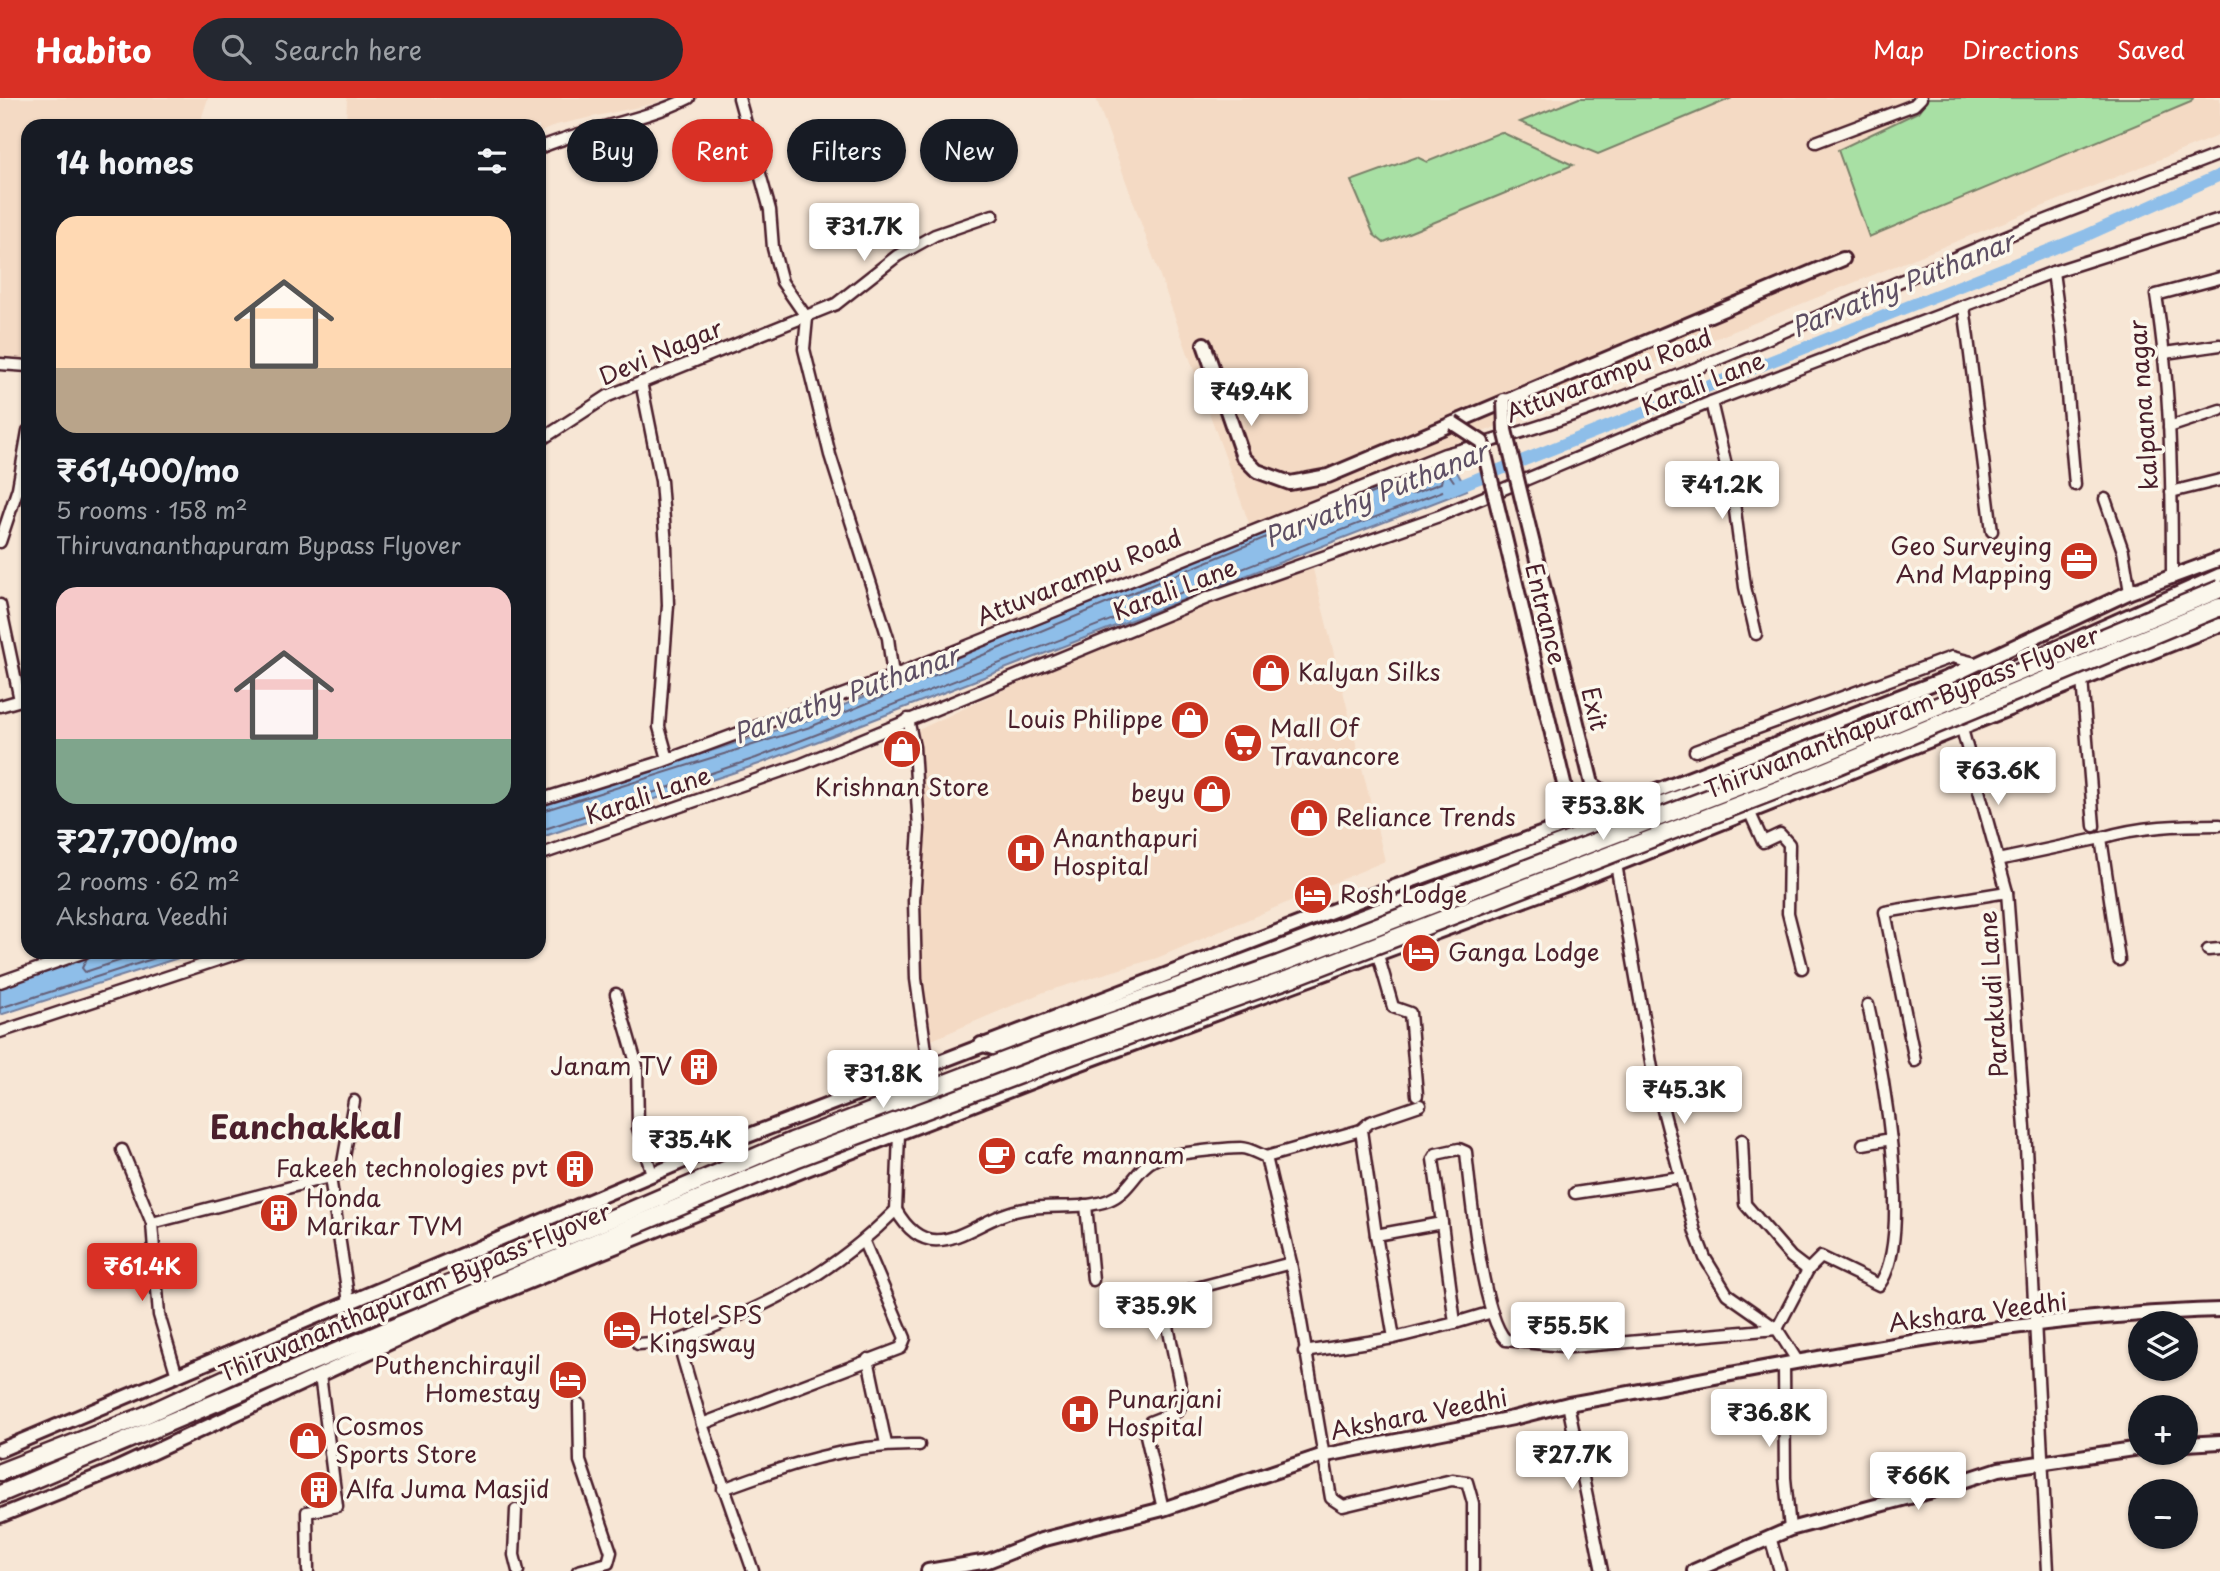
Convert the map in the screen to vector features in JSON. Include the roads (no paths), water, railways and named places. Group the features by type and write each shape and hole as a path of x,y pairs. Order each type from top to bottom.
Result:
{"highway":[{"name":"Thiruvananthapuram Bypass Flyover","path":"0,1494 629,1219 792,1141 1041,1047 1279,964 1794,765 2220,589"},
{"name":"Thiruvananthapuram Bypass Flyover","path":"0,1472 143,1416 287,1350 629,1219 795,1160 1046,1065 1289,979 1803,780 2220,607"}],"street":[{"path":"546,146 560,139 654,113 689,98"},
{"path":"739,98 770,210 773,248 782,282 807,318 804,349 831,455 888,638 893,676"},
{"path":"1816,142 1914,105 1921,98"},
{"name":"Attuvarampu Road","path":"546,798 668,759 893,676 1445,454 1511,437 1637,390 2084,205 2220,154"},
{"name":"Devi Nagar","path":"546,436 608,396 730,345 807,318 836,304 897,256 935,235 993,215"},
{"name":"Karali Lane","path":"546,853 802,764 1207,598 1439,516 1711,402 2053,272 2220,219"},
{"path":"1205,344 1243,457 1257,471 1290,483 1328,476 1843,259"},
{"path":"2053,272 2062,338 2075,485"},
{"name":"kalpana nagar","path":"2172,578 2165,353 2156,295 2220,278"},
{"path":"1964,306 1992,531"},
{"path":"2165,353 2220,345"},
{"path":"0,364 21,366"},
{"path":"641,382 661,481 666,546 668,605 659,727 668,759"},
{"name":"Exit","path":"1504,400 1505,430 1592,783 1611,797 1626,803"},
{"path":"1711,402 1733,495 1745,587 1756,634"},
{"path":"2169,427 2220,410"},
{"name":"Entrance","path":"1453,422 1482,442 1565,788 1565,807 1554,829"},
{"path":"0,542 21,471"},
{"path":"2171,492 2220,480"},
{"path":"2105,499 2123,551 2130,592"},
{"path":"0,1450 652,1174 981,1044 1626,803 1947,678 2130,592 2220,559"},
{"path":"981,1044 996,1049 1228,967 1975,685 2220,575"},
{"path":"0,605 21,687"},
{"path":"0,1516 114,1470 469,1307 952,1112 1616,864 2220,625"},
{"path":"1695,751 1952,657 1975,663"},
{"path":"2082,679 2094,826"},
{"path":"0,706 21,700"},
{"path":"908,719 914,747 919,829 914,901 916,979 928,1065 925,1084 927,1096 933,1105 952,1112"},
{"path":"1962,729 2007,892"},
{"path":"1749,811 1763,842 1780,834 1789,844 1788,913 1802,968"},
{"path":"1998,860 2123,832 2177,825 2220,825"},
{"path":"2101,838 2119,960"},
{"path":"1616,864 1652,1068 1705,1258 1727,1294 1777,1329 1798,1362"},
{"name":"Parakudi Lane","path":"1915,1061 1885,912 2007,892 2016,981 2048,1571"},
{"path":"2208,950 2220,948"},
{"path":"880,1085 896,1099 903,1122 899,1134 896,1210 907,1229 918,1238 947,1241 999,1216 1023,1209 1086,1205 1124,1193 1156,1159 1243,1148 1266,1157 1361,1130 1370,1122 1418,1100 1410,1013 1393,1006 1378,955"},
{"path":"0,982 65,959"},
{"path":"0,1032 221,959"},
{"path":"616,994 637,1066 638,1128 652,1174"},
{"path":"1777,1329 1808,1270 1821,1257 1879,1285 1884,1279 1892,1247 1891,1139 1884,1077 1868,1006"},
{"path":"152,1223 341,1174 354,1101"},
{"path":"1361,1130 1394,1338"},
{"path":"1863,1144 1891,1139"},
{"path":"1742,1140 1745,1204 1791,1257 1808,1270"},
{"path":"1455,1324 1433,1159 1436,1154 1459,1149 1466,1152 1474,1218 1492,1312 1499,1333 1506,1340 1571,1347 1777,1329"},
{"path":"122,1150 152,1223 159,1315 177,1376"},
{"path":"1266,1157 1291,1263 1321,1456 1331,1498 1343,1506 1452,1480 1467,1482 1472,1493 1473,1571"},
{"path":"330,1177 349,1302"},
{"path":"1576,1192 1681,1177"},
{"path":"1086,1205 1093,1280"},
{"path":"638,1344 678,1341 771,1304 803,1286 864,1242 896,1210"},
{"path":"1376,1236 1442,1223"},
{"path":"702,1424 868,1359 897,1351 905,1338 864,1242"},
{"path":"1163,1509 1145,1431 1150,1422 1178,1411 1183,1399 1165,1312 1170,1295 1291,1263"},
{"name":"Akshara Veedhi","path":"934,1571 988,1560 1041,1540 1163,1509 1321,1456 1513,1419 1568,1404 1911,1341 2147,1312 2220,1310"},
{"path":"1304,1352 1394,1338 1455,1324 1492,1312"},
{"path":"678,1341 702,1424 752,1571"},
{"path":"868,1359 886,1444"},
{"path":"1784,1366 1785,1478 1790,1529"},
{"path":"307,1571 307,1512 337,1506 320,1375"},
{"path":"578,1571 608,1563 611,1552 580,1461 579,1404"},
{"path":"1568,1404 1602,1571"},
{"path":"2198,1443 2220,1442"},
{"path":"723,1489 797,1461 850,1448 886,1444 919,1445"},
{"path":"1694,1571 1790,1529 1932,1491 1999,1469 2128,1450"},
{"path":"516,1510 514,1555 518,1571"},
{"path":"1770,1537 1780,1571"}],"water":[{"path":"1447,454 1467,490 759,764 546,836 546,804 808,720"},
{"path":"60,959 175,959 0,1015 0,979"}],"waterway":[{"name":"Parvathy Puthanar","path":"1449,490 2087,235 2220,175"}],"place":[{"name":"Geo Surveying And Mapping","path":"2079,561"},
{"name":"Kalyan Silks","path":"1271,673"},
{"name":"Louis Philippe","path":"1190,720"},
{"name":"Mall Of Travancore","path":"1243,743"},
{"name":"Krishnan Store","path":"902,749"},
{"name":"beyu","path":"1212,794"},
{"name":"Reliance Trends","path":"1309,818"},
{"name":"Ananthapuri Hospital","path":"1026,853"},
{"name":"Rosh Lodge","path":"1313,895"},
{"name":"Ganga Lodge","path":"1421,953"},
{"name":"Janam TV","path":"699,1067"},
{"name":"cafe mannam","path":"997,1156"},
{"name":"Fakeeh technologies pvt","path":"575,1169"},
{"name":"Honda Marikar TVM","path":"279,1213"},
{"name":"Hotel SPS Kingsway","path":"622,1330"},
{"name":"Puthenchirayil Homestay","path":"568,1380"},
{"name":"Punarjani Hospital","path":"1080,1414"},
{"name":"Cosmos Sports Store","path":"308,1441"},
{"name":"Alfa Juma Masjid","path":"319,1490"}],"district":[{"name":"Eanchakkal","path":"306,1128"}]}
